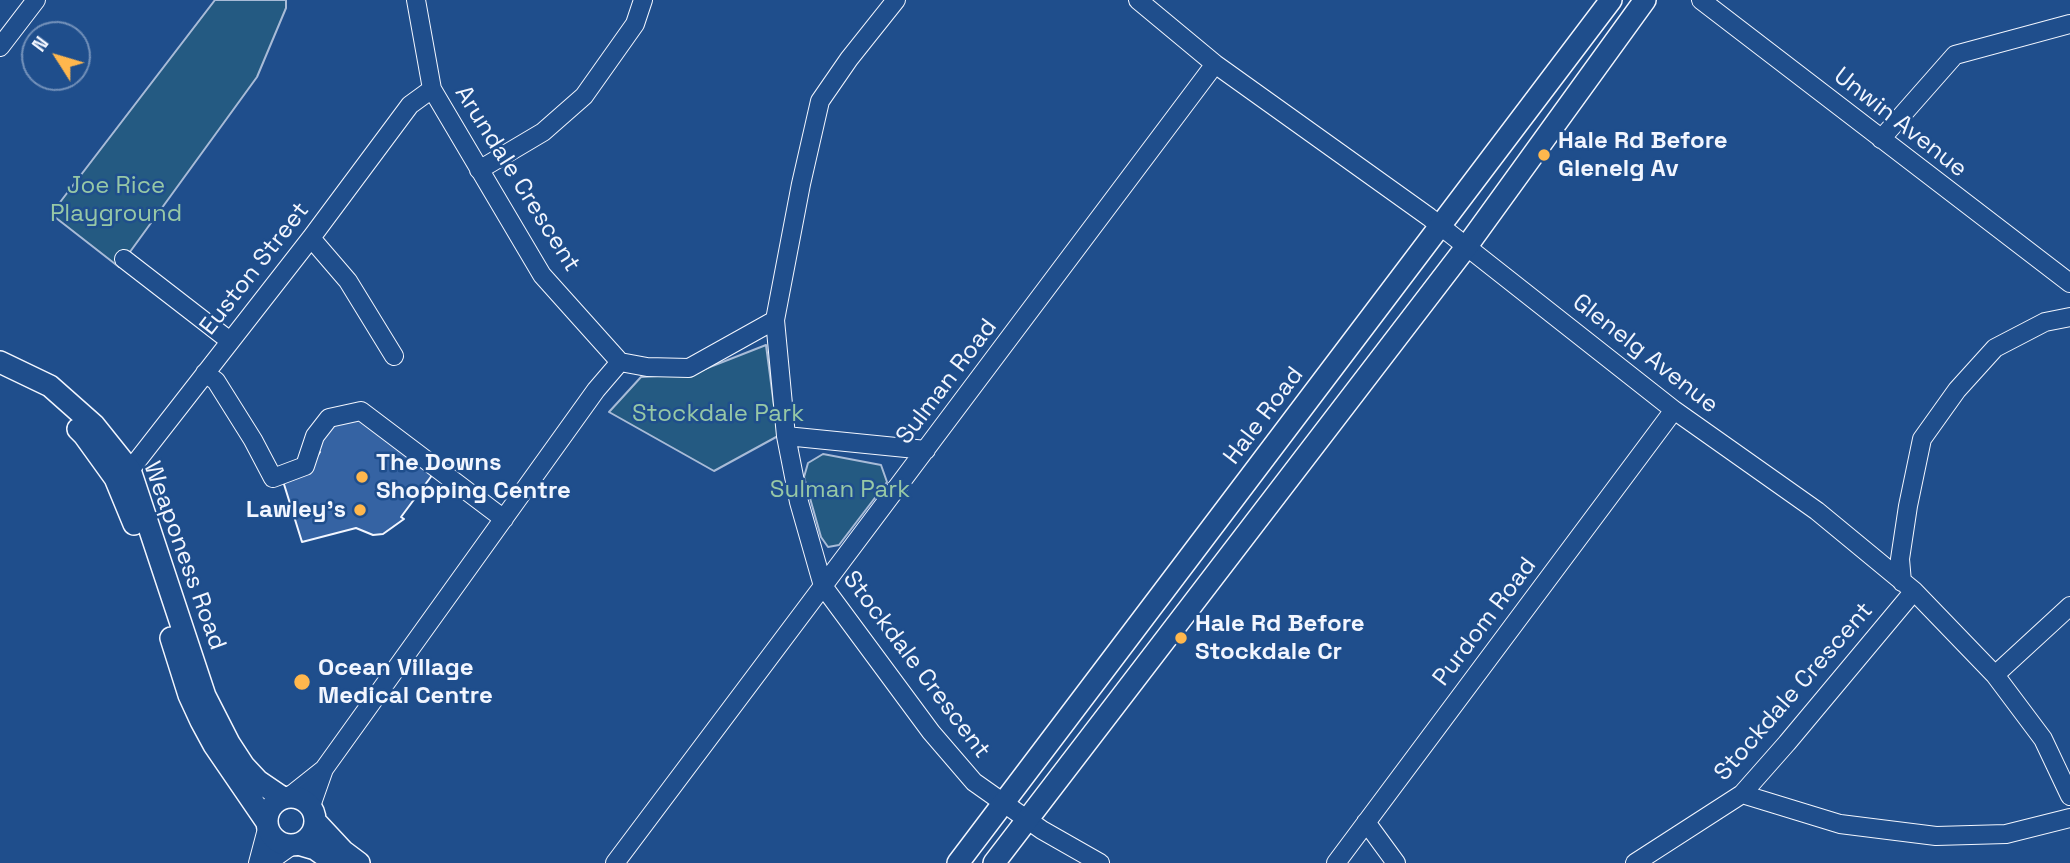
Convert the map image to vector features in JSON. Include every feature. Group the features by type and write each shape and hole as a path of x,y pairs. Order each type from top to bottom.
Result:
{"main road":[{"name":"Hale Road","path":"958,863 1611,0"},
{"path":"994,863 1467,246 1645,0"},
{"name":"Weaponess Road","path":"0,362 50,386 94,425 122,474 205,696 229,743 258,781 287,797"},
{"name":"Weaponess Road","path":"0,378 42,397 122,474 129,510 189,695 214,745 267,825"},
{"path":"335,863 315,849 276,841 267,825 271,806 287,797 298,797 343,850 359,863"},
{"path":"294,845 311,835 313,813"}],"street":[{"path":"0,47 36,0"},
{"name":"Arundale Crescent","path":"416,0 432,89 542,275 620,362"},
{"path":"479,170 543,132 584,96 635,24 643,0"},
{"name":"Stockdale Crescent","path":"896,0 820,101 801,184 775,320 786,436 800,502 822,586 931,732 974,782 1042,830 1100,863"},
{"name":"Glenelg Avenue","path":"1138,0 1216,64 1467,246 1674,410 1817,511 1908,586 1995,675 2043,739 2070,796"},
{"name":"Unwin Avenue","path":"1701,0 2070,284"},
{"path":"1881,139 1955,55 2070,24"},
{"name":"Sulman Road","path":"615,863 1216,64"},
{"name":"Euston Street","path":"122,474 311,238 411,105 432,89"},
{"path":"311,238 348,281 394,356"},
{"path":"124,259 230,341"},
{"path":"1908,586 1900,558 1922,439 1957,390 1996,348 2045,322 2070,317"},
{"path":"287,797 324,769 596,390 620,362 648,367 689,368 775,320"},
{"path":"205,373 216,381 273,478 305,466 315,436 329,418 361,411 504,519"},
{"name":"Purdom Road","path":"1336,863 1674,410"},
{"path":"786,436 926,450"},
{"name":"Stockdale Crescent","path":"1635,863 1742,794 1787,743 1908,586"},
{"path":"1995,675 2070,606"},
{"path":"313,813 324,769"},
{"path":"1742,794 1840,824 1936,836 2006,834 2070,818"},
{"path":"1366,822 1396,863"},
{"path":"258,863 267,825"},
{"path":"267,863 294,845"}],"green space":[{"name":"Joe Rice Playground","path":"215,0 286,0 286,8 257,77 119,267 51,214"},
{"name":"Stockdale Park","path":"766,345 778,436 714,471 609,412 641,377 692,374"},
{"name":"Sulman Park","path":"823,454 881,465 887,482 839,545 828,547 821,537 804,477 808,463"}],"building":[{"name":"The Downs Shopping Centre","path":"360,414 433,474 401,517 404,519 383,534 373,535 356,528 302,542 283,481 312,471 311,465 320,452 315,448 330,421"}],"place":[{"name":"Hale Rd Before Glenelg Av","path":"1544,155"},
{"name":"The Downs Shopping Centre","path":"362,477"},
{"name":"Lawley's","path":"360,510"},
{"name":"Hale Rd Before Stockdale Cr","path":"1181,638"},
{"name":"Ocean Village Medical Centre","path":"302,682"}]}
